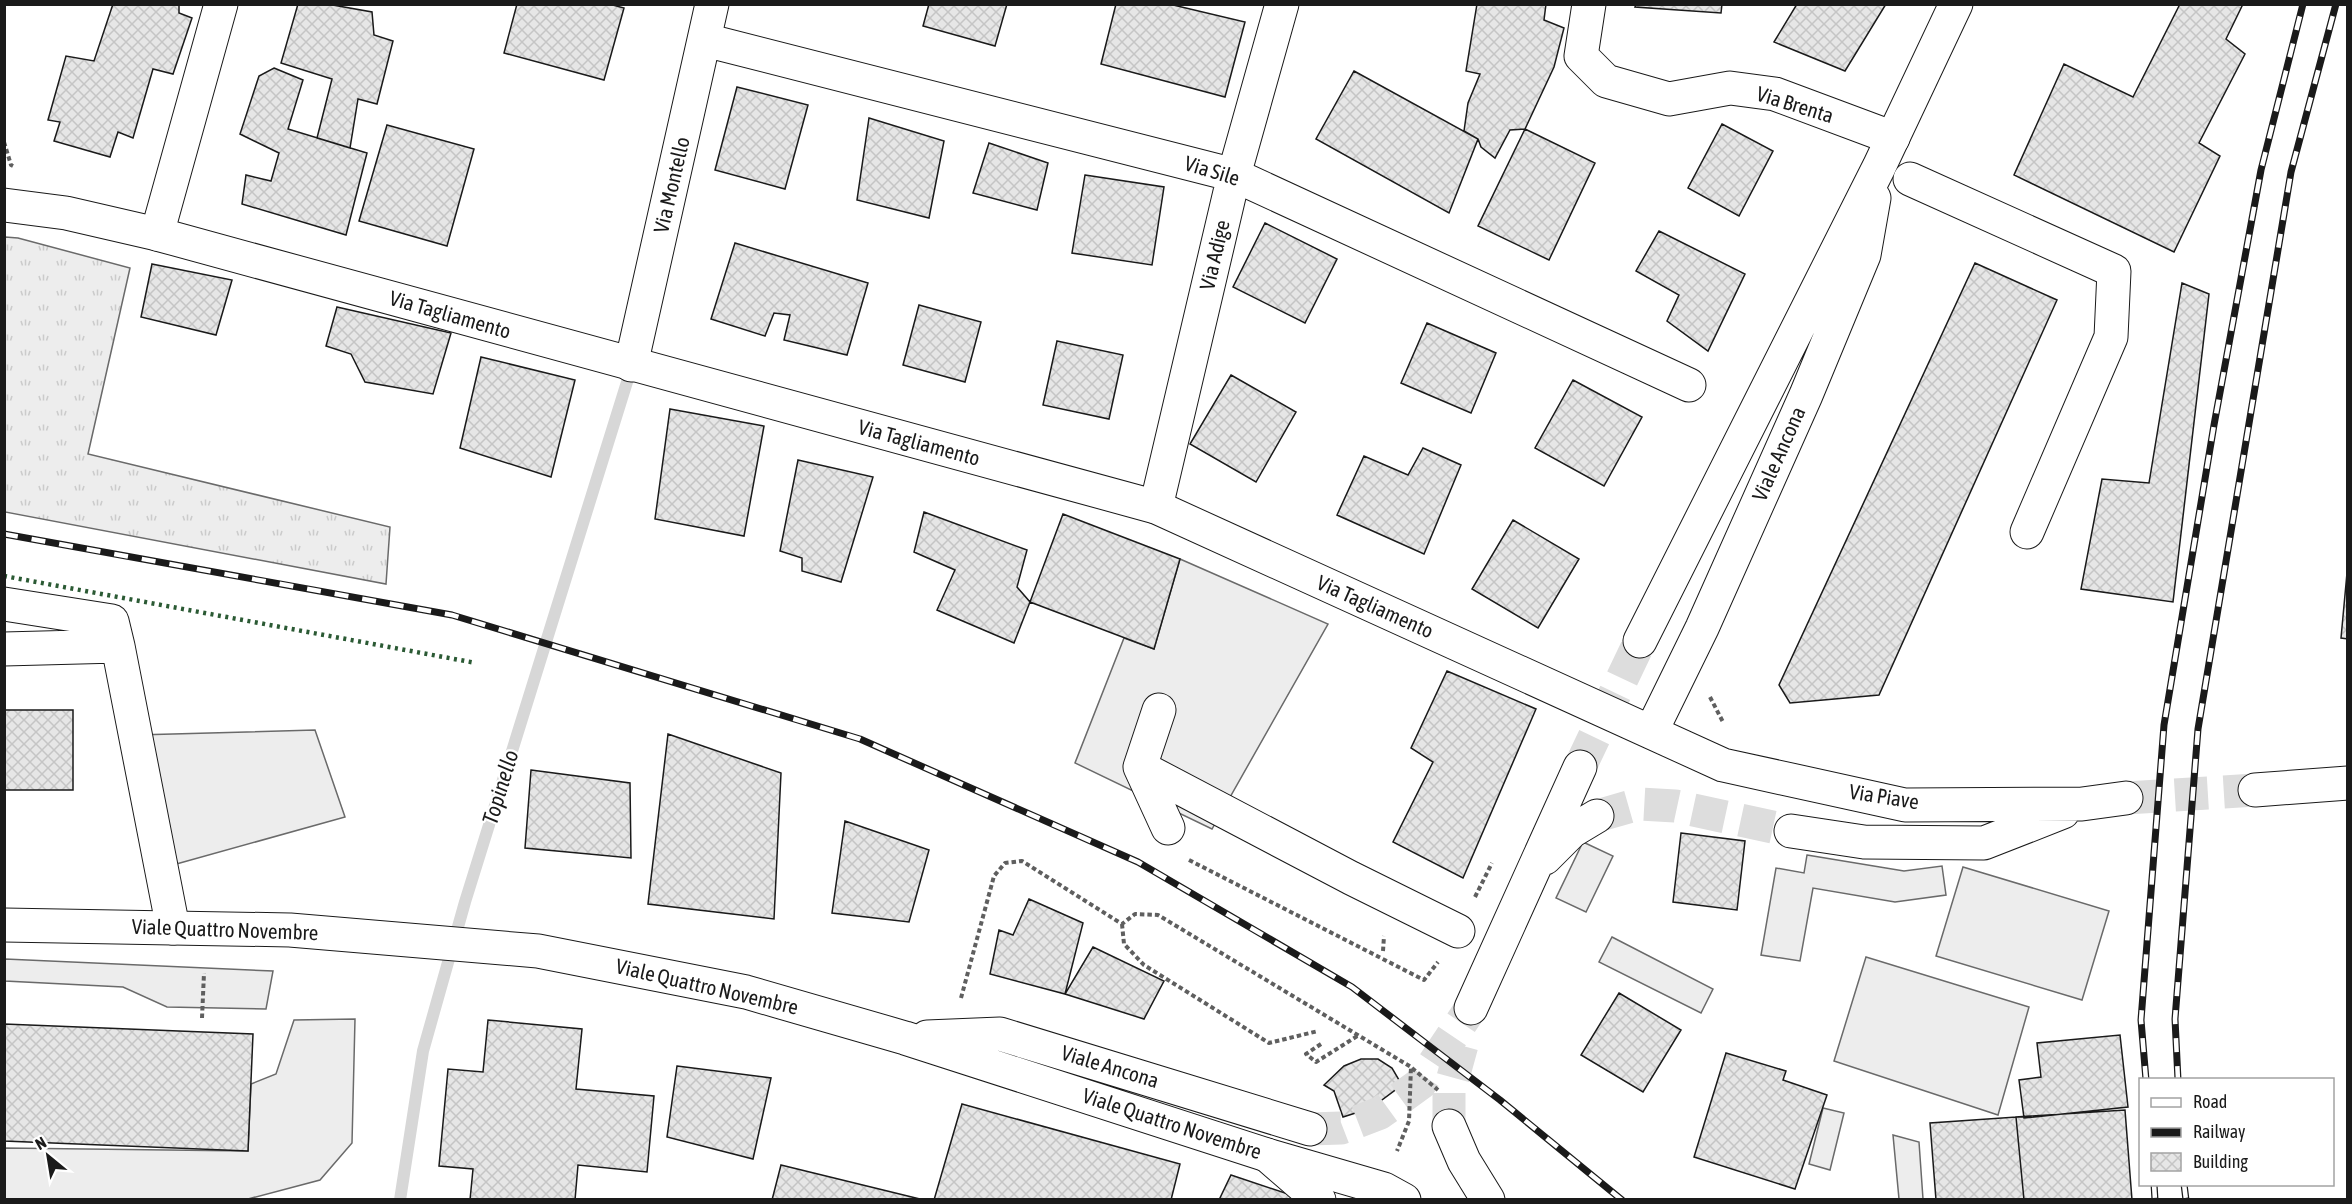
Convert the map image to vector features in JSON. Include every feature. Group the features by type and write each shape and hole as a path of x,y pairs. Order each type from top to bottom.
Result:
{"main road":[{"path":"157,234 221,4"},
{"name":"Via Montello","path":"631,365 712,4"},
{"name":"Via Adige","path":"1156,507 1234,175 1282,4"},
{"name":"Via Brenta","path":"1589,4 1581,56 1606,81 1669,99 1730,88 1775,94 1893,138"},
{"name":"Viale Ancona","path":"1640,641 1879,167 1956,4"},
{"name":"Via Sile","path":"705,40 1234,175 1689,385"},
{"name":"Viale Ancona","path":"1651,732 1702,628 1806,395 1860,266 1864,255 1879,167"},
{"path":"1910,180 2114,271 2111,337 2027,532"},
{"name":"Via Tagliamento","path":"4,205 66,213 157,234 1156,507 1651,732"},
{"path":"4,604 112,621 173,928"},
{"path":"4,649 118,646"},
{"path":"1159,710 1140,766 1168,828"},
{"name":"Via Piave","path":"1651,732 1724,765 1905,805 2082,804 2126,798"},
{"path":"1140,766 1351,878 1450,944"},
{"path":"1471,1008 1580,767"},
{"path":"2255,790 2348,783"},
{"path":"1791,831 1864,842 1984,843 2082,804"},
{"path":"1533,870 1572,831 1597,816"},
{"name":"Viale Quattro Novembre","path":"4,925 290,930 538,951 746,992 905,1038 1394,1194"},
{"name":"Viale Ancona","path":"905,1038 1000,1034 1310,1129"},
{"path":"1449,1126 1464,1161 1488,1200"},
{"path":"1267,1155 1319,1200"}],"path":[{"path":"1708,692 1717,714 1724,723"},
{"path":"1168,828 1167,840 1179,855 1424,980 1450,944"},
{"path":"958,1008 994,876 1005,863 1022,861 1122,924"},
{"path":"1122,924 1135,914 1158,915 1411,1067 1409,1121 1396,1151"},
{"path":"1122,924 1124,944 1144,965 1269,1043 1318,1030"},
{"path":"202,1018 204,973"},
{"path":"1321,1044 1306,1054 1316,1062 1359,1035"}],"green space":[{"path":"5,237 18,238 130,268 88,454 390,527 386,584 5,512"}],"shaded area":[{"path":"1180,559 1328,624 1212,829 1075,763 1124,638 1154,649"},
{"path":"315,730 345,817 162,868 136,735"},
{"path":"1583,842 1613,856 1586,912 1556,898"},
{"path":"1807,855 1904,871 1942,866 1946,895 1895,902 1813,888 1800,961 1761,955 1776,868 1804,873"},
{"path":"1963,867 2109,911 2082,1000 1936,956"},
{"path":"1612,937 1713,989 1701,1013 1599,962"},
{"path":"1866,957 2029,1007 1998,1115 1834,1061"},
{"path":"5,959 273,971 266,1009 167,1007 123,987 5,981"},
{"path":"355,1019 352,1143 320,1180 248,1199 5,1200 5,1148 248,1151 251,1084 276,1074 294,1020"},
{"path":"1823,1108 1844,1113 1830,1170 1809,1164"},
{"path":"1893,1135 1919,1142 1923,1199 1899,1199"}],"building":[{"path":"113,4 179,4 179,13 192,18 173,74 153,69 133,138 118,132 110,157 54,141 60,122 48,120 66,56 94,61"},
{"path":"298,4 327,4 372,12 374,35 393,41 377,104 358,99 350,148 317,138 332,79 281,63"},
{"path":"517,4 609,4 624,8 604,80 504,53"},
{"path":"929,4 1007,4 995,46 923,26"},
{"path":"1116,4 1169,4 1245,22 1225,97 1101,64"},
{"path":"1477,4 1546,4 1544,20 1564,28 1554,67 1525,129 1510,130 1495,158 1481,147 1478,139 1464,131 1468,103 1480,74 1466,71"},
{"path":"1636,4 1722,4 1721,13 1635,7"},
{"path":"1797,4 1886,4 1845,71 1774,42"},
{"path":"2180,4 2243,4 2226,39 2245,54 2199,143 2220,156 2174,252 2014,175 2064,64 2133,97"},
{"path":"274,68 303,80 288,129 367,153 346,235 242,204 246,175 271,181 279,153 240,134 259,76"},
{"path":"1354,71 1478,139 1449,213 1316,139"},
{"path":"737,87 808,105 785,189 715,170"},
{"path":"869,118 944,141 929,218 857,200"},
{"path":"1722,124 1773,151 1739,216 1688,188"},
{"path":"387,125 474,149 447,246 359,221"},
{"path":"1525,129 1595,163 1549,260 1478,226"},
{"path":"989,143 1048,163 1037,210 973,193"},
{"path":"1085,175 1164,187 1152,265 1072,253"},
{"path":"1265,223 1337,259 1305,323 1233,287"},
{"path":"1659,231 1745,274 1708,351 1667,321 1679,295 1636,271"},
{"path":"735,243 868,283 847,355 784,340 790,315 774,313 765,336 711,319"},
{"path":"1975,263 2057,300 1879,695 1790,703 1779,685"},
{"path":"152,264 232,280 216,335 141,317"},
{"path":"2182,283 2209,294 2173,602 2081,589 2102,479 2149,483"},
{"path":"919,305 981,322 965,382 903,365"},
{"path":"337,307 451,333 433,394 365,382 351,354 326,346"},
{"path":"1427,323 1496,353 1471,413 1401,383"},
{"path":"1057,341 1123,355 1109,419 1043,405"},
{"path":"481,357 575,380 551,477 460,448"},
{"path":"1231,375 1296,412 1256,482 1190,444"},
{"path":"1573,380 1642,417 1604,486 1535,448"},
{"path":"670,409 764,426 744,536 655,519"},
{"path":"1423,448 1461,465 1424,554 1337,515 1364,456 1408,475"},
{"path":"798,460 873,477 841,582 802,571 802,558 780,551"},
{"path":"924,512 1027,550 1017,587 1030,602 1014,643 937,610 955,570 914,552"},
{"path":"1063,514 1180,559 1154,649 1030,602"},
{"path":"1513,520 1579,559 1538,628 1472,589"},
{"path":"2348,562 2348,639 2341,638"},
{"path":"1447,671 1536,709 1463,878 1393,842 1433,762 1411,748"},
{"path":"4,710 73,710 73,790 4,790"},
{"path":"668,734 781,773 774,919 648,904"},
{"path":"531,770 630,783 631,858 525,848"},
{"path":"845,821 929,850 909,922 832,913"},
{"path":"1681,833 1745,841 1737,910 1673,902"},
{"path":"1029,899 1083,923 1065,994 990,974 999,930 1013,935"},
{"path":"1093,947 1164,981 1144,1019 1065,994"},
{"path":"1619,993 1681,1030 1643,1092 1581,1055"},
{"path":"488,1020 582,1029 576,1089 654,1096 647,1172 578,1165 575,1200 470,1200 473,1169 439,1166 448,1069 483,1072"},
{"path":"4,1024 253,1034 248,1151 4,1141"},
{"path":"2120,1035 2128,1107 2024,1118 2019,1080 2041,1077 2037,1043"},
{"path":"1726,1053 1786,1071 1783,1080 1827,1095 1795,1189 1694,1157"},
{"path":"1361,1059 1378,1059 1392,1068 1402,1085 1371,1108 1343,1117 1334,1091 1324,1085 1344,1066"},
{"path":"677,1066 771,1078 753,1159 667,1137"},
{"path":"962,1104 1180,1164 1171,1200 934,1200"},
{"path":"2125,1110 2132,1200 2024,1200 2016,1117"},
{"path":"2016,1117 2024,1200 1936,1200 1930,1123"},
{"path":"781,1165 924,1200 772,1200"},
{"path":"1231,1175 1297,1197 1296,1200 1219,1200"}],"waterway":[{"name":"Topinello","path":"400,1200 423,1051 465,902 627,382"}],"tunnel":[{"path":"1580,767 1640,641"},
{"path":"2126,798 2255,790"},
{"path":"1597,816 1639,804 1675,806 1791,831"},
{"path":"1310,1129 1341,1128 1380,1113 1420,1084 1471,1008"},
{"path":"1449,1126 1449,1092 1465,1034"}],"railway":[{"path":"2146,1078 2141,1020 2164,725 2214,425 2261,170 2303,4"},
{"path":"2178,1078 2175,1019 2198,729 2291,172 2336,4"},
{"path":"4,534 452,615 860,739 1138,862 1352,987 1500,1100 1622,1200"},
{"path":"2154,1186 2155,1200"},
{"path":"2184,1186 2186,1200"}],"hedge":[{"path":"4,576 476,663"}]}
